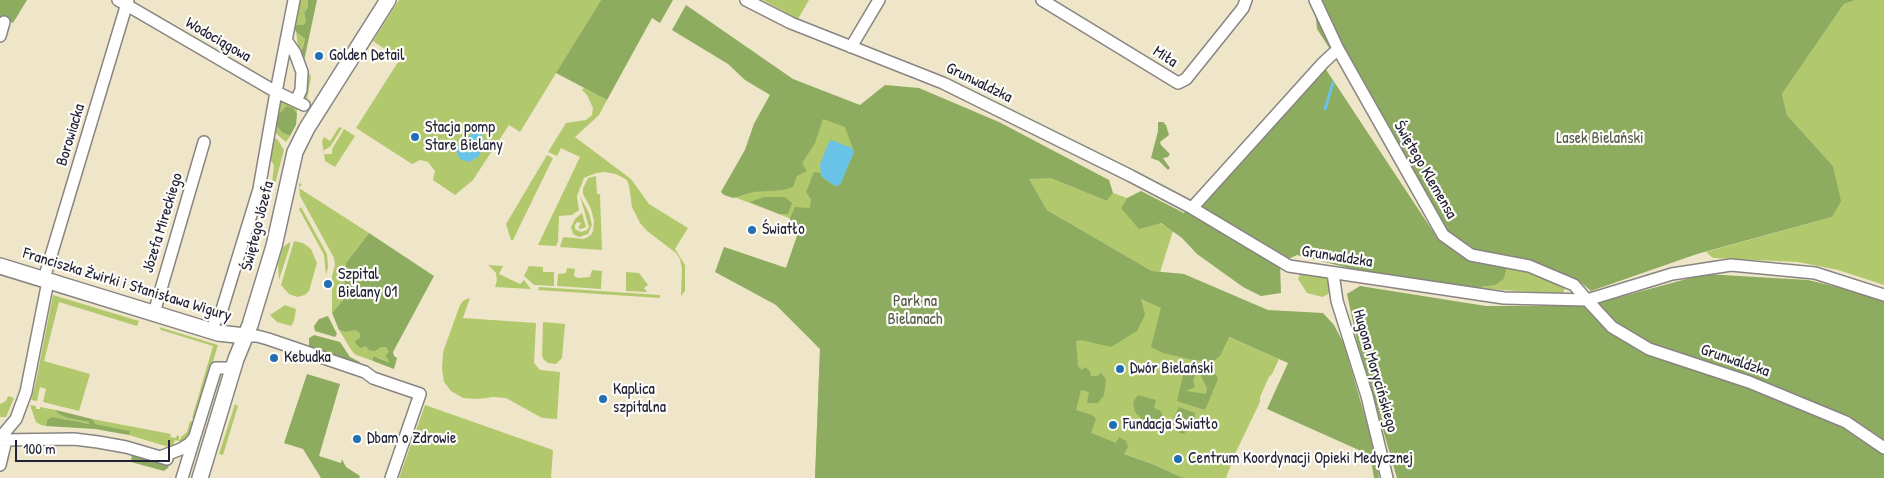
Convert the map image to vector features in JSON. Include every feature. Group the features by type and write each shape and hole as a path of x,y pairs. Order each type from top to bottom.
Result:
{"street":[{"path":"212,331 215,321 220,316 259,189 294,0"},
{"name":"Świętego Józefa","path":"200,478 274,246 295,152 307,128 388,0"},
{"name":"Grunwaldzka","path":"746,0 791,23 943,83 1192,208 1289,266 1504,298 1587,300 1612,327 1649,349 1749,382 1846,422 1884,448"},
{"path":"851,47 879,0"},
{"name":"Miła","path":"1042,0 1175,83 1182,83 1186,79 1245,4"},
{"name":"Świętego Klemensa","path":"1315,0 1338,49 1443,235 1471,255 1529,266 1561,279 1574,285 1587,300"},
{"name":"Wodociągowa","path":"124,2 276,92 300,103 302,72 295,53 286,40"},
{"name":"Borowiacka","path":"16,419 30,375 46,280 124,2"},
{"path":"0,36 4,22"},
{"path":"1192,208 1323,63 1338,49"},
{"name":"Józefa Mireckiego","path":"154,313 204,142"},
{"path":"1587,300 1672,274 1732,265 1815,273 1884,295"},
{"name":"Franciszka Żwirki i Stanisława Wigury","path":"0,266 226,335 245,336"},
{"name":"Hugona Morycińskiego","path":"1333,273 1337,302 1366,396 1387,478"},
{"path":"245,336 257,336 268,339 365,372 373,378 420,394 391,478"},
{"path":"182,478 216,368 234,368"},
{"path":"0,465 2,440 16,419"},
{"path":"16,419 20,430 27,440"},
{"path":"2,440 74,439 126,447 164,458 189,444 194,438"}],"green space":[{"path":"0,0 27,0 13,23 0,17"},
{"path":"298,0 308,0 308,7 304,13 306,22 303,25 296,25"},
{"path":"308,0 317,0 304,61 301,61 300,57 305,39 295,29 296,25 303,25 306,22 304,13 308,7"},
{"name":"Stacja pomp Stare Bielany","path":"399,0 601,0 520,132 509,125 473,180 455,195 433,180 435,171 428,162 420,160 412,164 356,128 400,59 373,41"},
{"path":"601,0 673,0 660,23 652,18 607,100 556,73"},
{"path":"763,0 809,0 798,19"},
{"name":"Lasek Bielański","path":"1314,0 1856,0 1844,4 1782,94 1787,115 1833,166 1841,201 1832,217 1697,254 1591,291 1579,281 1531,261 1472,250 1447,231 1317,29"},
{"path":"1856,0 1884,0 1884,285 1838,270 1798,262 1713,258 1706,252 1832,217 1833,166 1787,115 1782,94 1844,4"},
{"name":"Park na Bielanach","path":"686,5 793,79 860,105 885,85 919,88 999,122 1109,180 1113,193 1107,201 1050,178 1029,179 1047,210 1152,271 1184,274 1268,310 1323,313 1334,325 1344,344 1376,455 1379,478 1374,478 1370,455 1267,409 1288,363 1229,337 1220,356 1212,362 1163,353 1151,347 1161,308 1141,299 1145,315 1137,331 1111,347 1081,340 1076,341 1078,366 1082,370 1085,367 1090,371 1091,376 1097,376 1101,373 1106,379 1104,395 1098,403 1087,403 1089,392 1081,390 1076,410 1092,415 1096,419 1091,433 1116,443 1119,437 1126,441 1128,447 1124,454 1183,478 815,478 820,349 776,305 715,272 724,247 786,268 799,230 788,223 795,207 810,208 811,199 806,192 814,172 821,173 821,176 835,186 840,185 854,152 845,127 823,119 815,143 802,163 807,171 797,176 793,187 783,190 753,192 733,198 724,195 721,192 745,150 754,124 770,95 745,80 728,64 672,30"},
{"path":"296,32 305,39 301,61 304,61 311,77 307,100 311,102 308,104 301,100"},
{"path":"1323,65 1438,239 1470,261 1507,267 1504,279 1496,285 1473,288 1352,269 1297,255 1280,263 1281,293 1261,296 1243,287 1197,254 1182,238 1161,223 1139,229 1121,208 1127,198 1141,191 1184,213"},
{"path":"584,88 607,100 599,115 575,137 631,179 649,204 688,228 675,249 685,265 685,291 681,296 682,269 680,259 676,253 647,231 640,223 632,207 627,180 616,174 596,173 584,178 577,196 579,210 572,215 559,216 556,246 538,245 580,157 561,148 557,156 548,152 566,123 586,120 592,115 593,108 587,95 582,90"},
{"name":"Park na Bielanach","path":"770,95 939,163 1141,299 1279,359 1260,397 1260,402 1235,454 1226,478 1183,478 1155,465 1069,434 815,478 820,349 724,247 786,268 802,223 721,192 745,150 754,124"},
{"path":"282,100 297,108 297,114 294,109 283,133 290,136 286,142 273,131 277,108"},
{"path":"287,106 294,109 297,114 296,125 290,136 283,133 275,124 279,114"},
{"path":"1158,122 1163,122 1166,125 1169,135 1160,142 1170,154 1168,157 1163,158 1170,168 1168,170 1159,161 1151,158 1158,131"},
{"path":"339,127 342,128 330,147 324,150 324,154 332,154 332,149 344,129 355,136 335,167 325,161 322,141 324,137 330,141"},
{"path":"273,136 284,150 275,184 272,183 274,165 269,158"},
{"path":"547,155 553,158 513,240 511,240 506,224"},
{"path":"596,176 597,194 600,194 602,250 560,247 563,237 584,239 591,235 594,221 591,209 583,194 583,188 588,178"},
{"path":"1028,178 1050,178 1107,201 1113,193 1127,198 1121,208 1160,223 1173,231 1160,272 1152,271 1047,210"},
{"path":"299,188 369,233 346,263 343,300 332,313 334,258 300,196"},
{"path":"580,196 589,213 592,225 588,234 579,237 573,234 571,227 575,219 582,213 586,227 578,228 581,223 577,222 575,229 581,232 589,227"},
{"path":"764,197 785,197 792,203 788,214 779,214 750,202"},
{"path":"301,207 327,254 328,267 326,275 324,255 299,209"},
{"path":"369,233 434,276 393,352 397,358 394,369 372,359 374,356 390,363 386,356 388,352 386,347 381,347 375,351 369,350 366,346 360,348 355,341 360,338 360,334 356,330 345,332 339,330 332,313 343,300 346,263"},
{"path":"294,241 303,243 311,249 317,263 309,291 305,295 297,297 289,294 281,285"},
{"path":"290,242 279,280 278,264 283,247"},
{"path":"488,265 503,266 499,274 520,284 524,280 531,289 495,287 496,273"},
{"path":"529,266 543,267 543,272 554,272 554,286 534,285 524,276"},
{"path":"1507,267 1526,271 1565,287 1563,294 1473,288 1496,285 1504,279"},
{"path":"567,268 575,269 574,276 578,278 590,277 592,270 602,271 601,289 557,286 558,274 566,273"},
{"path":"1302,270 1323,275 1331,286 1328,294 1323,297 1307,293 1298,279"},
{"path":"626,272 639,273 648,285 644,288 647,292 626,291"},
{"path":"1705,274 1808,280 1879,297 1884,300 1884,443 1651,345 1615,323 1594,304"},
{"path":"1360,286 1486,306 1584,306 1610,331 1844,426 1884,454 1884,478 1397,478 1357,341 1347,294"},
{"path":"539,287 660,295 660,298 538,290"},
{"path":"53,295 139,321 137,326 59,302 44,361 90,374 79,411 43,402 46,389 40,387 37,401 31,400"},
{"path":"470,298 463,318 536,323 534,363 540,370 560,372 557,419 542,418 506,398 463,398 451,391 444,382 442,369 443,352 460,305 464,300"},
{"path":"285,305 296,309 291,326 277,322 270,315"},
{"path":"328,316 337,334 335,337 315,331 314,326 319,319"},
{"path":"543,322 565,324 562,358 556,364 548,363 542,356"},
{"path":"159,327 218,345 188,443 175,440 172,448 129,435 129,431 94,424 92,419 171,434 170,437 176,438 177,435 179,440 187,432 190,421 193,422 194,419 192,418 213,346 161,330"},
{"path":"356,329 366,346 386,347 390,363 374,356 373,361 356,355 352,351 339,330 345,332"},
{"path":"314,335 340,342 350,357 360,362 358,365 309,349 309,338"},
{"path":"1195,370 1196,374 1193,380 1195,387 1186,391 1206,394 1207,388 1200,374 1201,371 1216,375 1218,379 1205,410 1177,401 1184,371"},
{"path":"307,374 340,384 319,456 341,463 342,459 346,467 360,476 359,478 321,478 303,449 284,443"},
{"path":"1138,395 1156,400 1154,408 1161,411 1163,419 1157,427 1144,421 1135,412 1133,402"},
{"path":"8,396 14,398 6,417 0,417 0,404 6,401"},
{"path":"235,404 238,406 223,455 219,454"},
{"path":"30,405 36,406 36,409 40,409 40,407 56,410 57,413 67,418 89,422 89,424 63,419 47,420 46,426 41,425 36,422"},
{"path":"425,405 553,450 551,478 399,478"},
{"path":"1179,407 1195,413 1194,426 1188,427 1184,434 1179,433 1173,418"},
{"path":"56,410 92,419 95,424 130,431 129,435 95,429 46,426 47,420 52,417 89,424 89,422 67,418 57,413"},
{"path":"132,454 165,464 169,467 164,471 131,462"}],"water":[{"path":"480,132 483,138 483,148 478,157 469,162 460,159 457,149 460,143 473,133"},
{"path":"831,140 852,148 854,152 840,185 835,186 821,176 820,164"}],"waterway":[{"path":"1325,109 1333,83"}],"place":[{"name":"Golden Detail","path":"319,56"},
{"name":"Stacja pomp Stare Bielany","path":"415,137"},
{"name":"Światło","path":"752,230"},
{"name":"Szpital Bielany 01","path":"328,284"},
{"name":"Kebudka","path":"274,358"},
{"name":"Dwór Bielański","path":"1120,369"},
{"name":"Kaplica szpitalna","path":"603,399"},
{"name":"Fundacja Światło","path":"1113,425"},
{"name":"Dbam o Zdrowie","path":"357,439"},
{"name":"Centrum Koordynacji Opieki Medycznej","path":"1178,459"}]}
